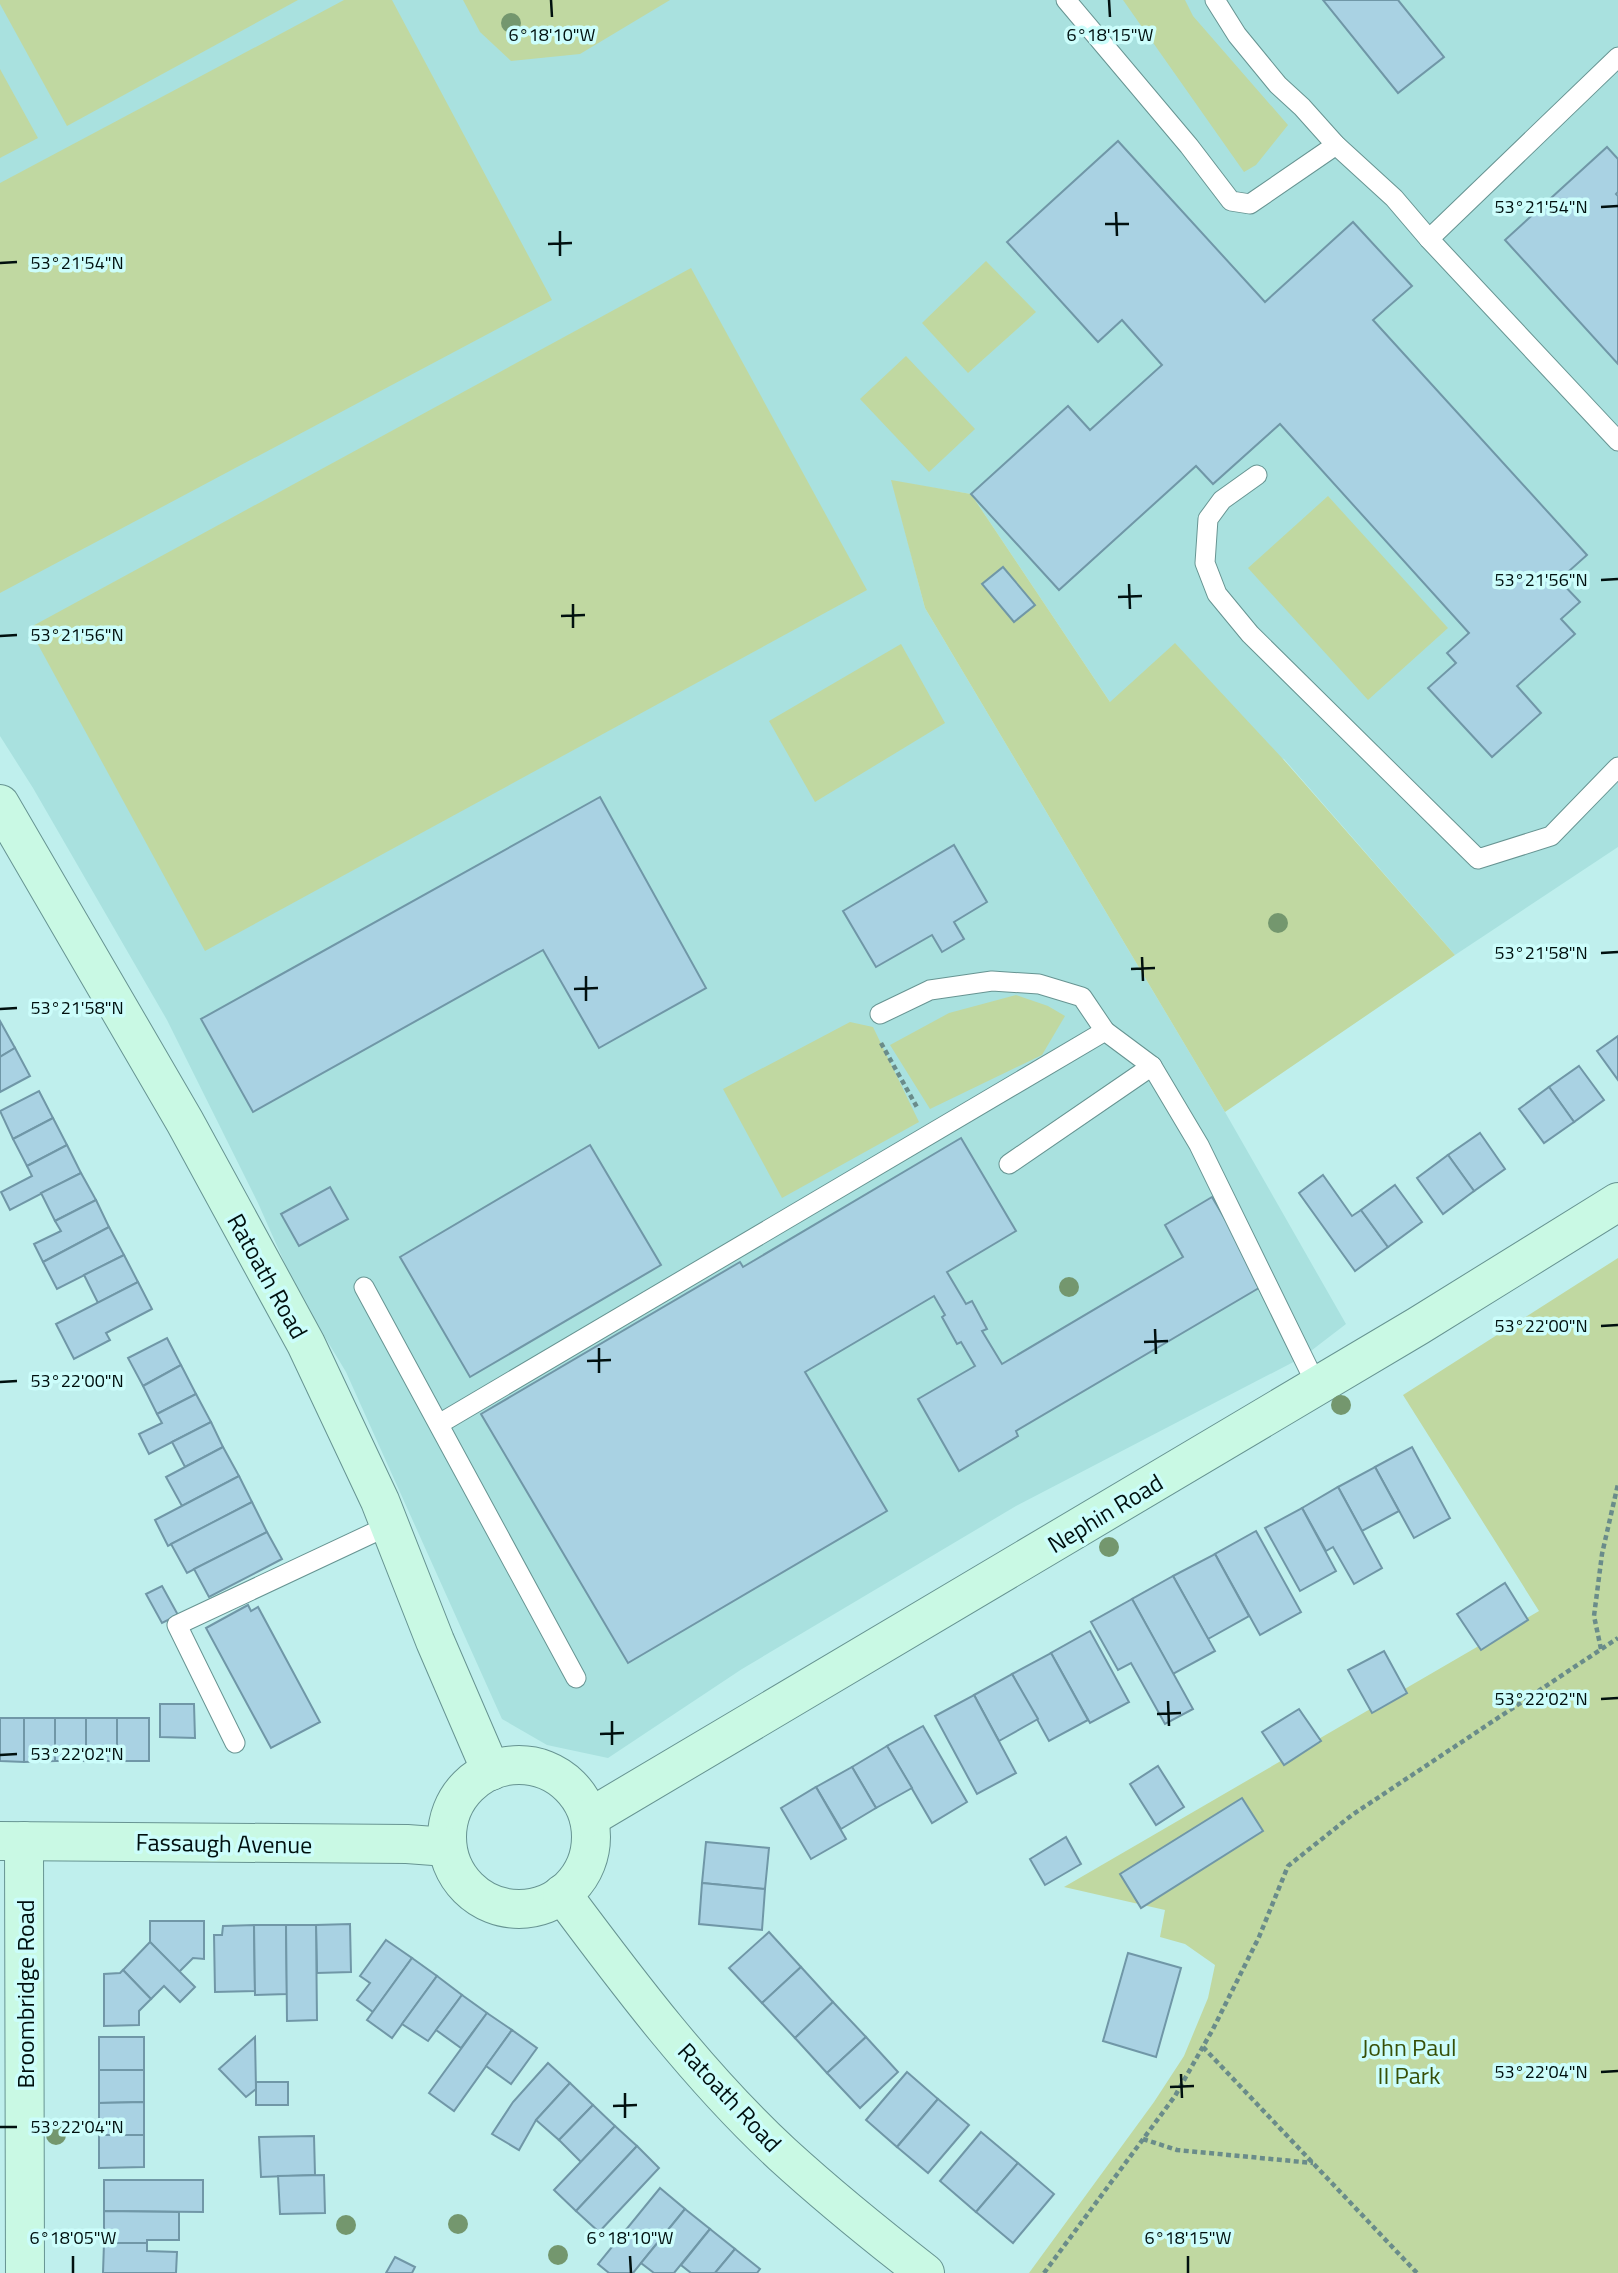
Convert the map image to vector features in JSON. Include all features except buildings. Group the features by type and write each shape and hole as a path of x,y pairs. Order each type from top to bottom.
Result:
{"main road":[{"name":"Ratoath Road","path":"0,804 185,1122 293,1321 390,1525 491,1771"},
{"name":"Nephin Road","path":"589,1818 1418,1326 1618,1202"},
{"path":"519,1765 541,1768 561,1778 577,1794 589,1818 591,1845 586,1864 576,1881 547,1904 517,1909 492,1904 479,1897 459,1877 452,1863 447,1847 448,1825 458,1799 478,1777 491,1771 519,1765"},
{"name":"Fassaugh Avenue","path":"12,1841 407,1844 447,1847"},
{"name":"Broombridge Road","path":"12,1841 25,2273"},
{"name":"Ratoath Road","path":"562,1894 621,1973 705,2073 781,2153 876,2235 925,2273"}],"lane":[{"path":"1066,0 1189,146 1231,201 1250,204 1336,145"},
{"path":"1215,0 1237,35 1270,75 1336,145 1394,198 1618,442"},
{"path":"1429,239 1618,57"},
{"path":"1257,475 1222,500 1208,520 1206,563 1217,594 1250,634 1478,859 1551,836 1618,767"},
{"path":"880,1014 930,990 992,981 1039,985 1082,997 1105,1031 1152,1066 1199,1145 1317,1386"},
{"path":"439,1424 1105,1031"},
{"path":"1009,1164 1152,1066"},
{"path":"364,1287 576,1678"},
{"path":"235,1743 177,1625 390,1525"}],"path":[{"path":"880,1014 881,1043 932,1134"},
{"path":"1601,1649 1594,1616 1602,1554 1618,1483"},
{"path":"1044,2273 1175,2096 1259,1937 1287,1866 1352,1815 1618,1638"},
{"path":"1203,2047 1417,2273"},
{"path":"1143,2139 1177,2150 1314,2164"}],"shaded area":[{"path":"0,0 1618,0 1618,847 1455,955 1284,759 1110,702 971,494 892,481 925,608 1225,1112 1346,1324 1303,1357 1016,1506 742,1669 608,1758 547,1745 502,1719 346,1372 297,1291 258,1203 167,1020 0,736"}],"green space":[{"path":"0,0 298,0 67,126"},
{"path":"344,0 392,0 552,300 0,593 0,183"},
{"path":"463,0 670,0 580,54 511,61 480,32"},
{"path":"1123,0 1185,0 1193,16 1288,125 1256,165 1244,172"},
{"path":"0,69 38,138 0,158"},
{"path":"986,261 1036,312 968,373 922,323"},
{"path":"691,268 867,590 205,951 29,628"},
{"path":"906,356 975,429 929,472 860,399"},
{"path":"891,480 971,494 1110,702 1175,643 1283,759 1455,955 1225,1112 925,608"},
{"path":"1328,496 1448,628 1368,700 1248,568"},
{"path":"901,644 945,723 815,802 769,721"},
{"path":"1016,995 1048,1006 1065,1016 1042,1055 930,1109 890,1045 949,1013"},
{"path":"850,1022 873,1027 919,1122 782,1198 723,1089"},
{"name":"John Paul II Park","path":"1618,1258 1618,2273 1029,2273 1154,2102 1184,2056 1208,1998 1215,1965 1185,1944 1160,1937 1165,1910 1064,1887 1539,1611 1403,1395"}]}
